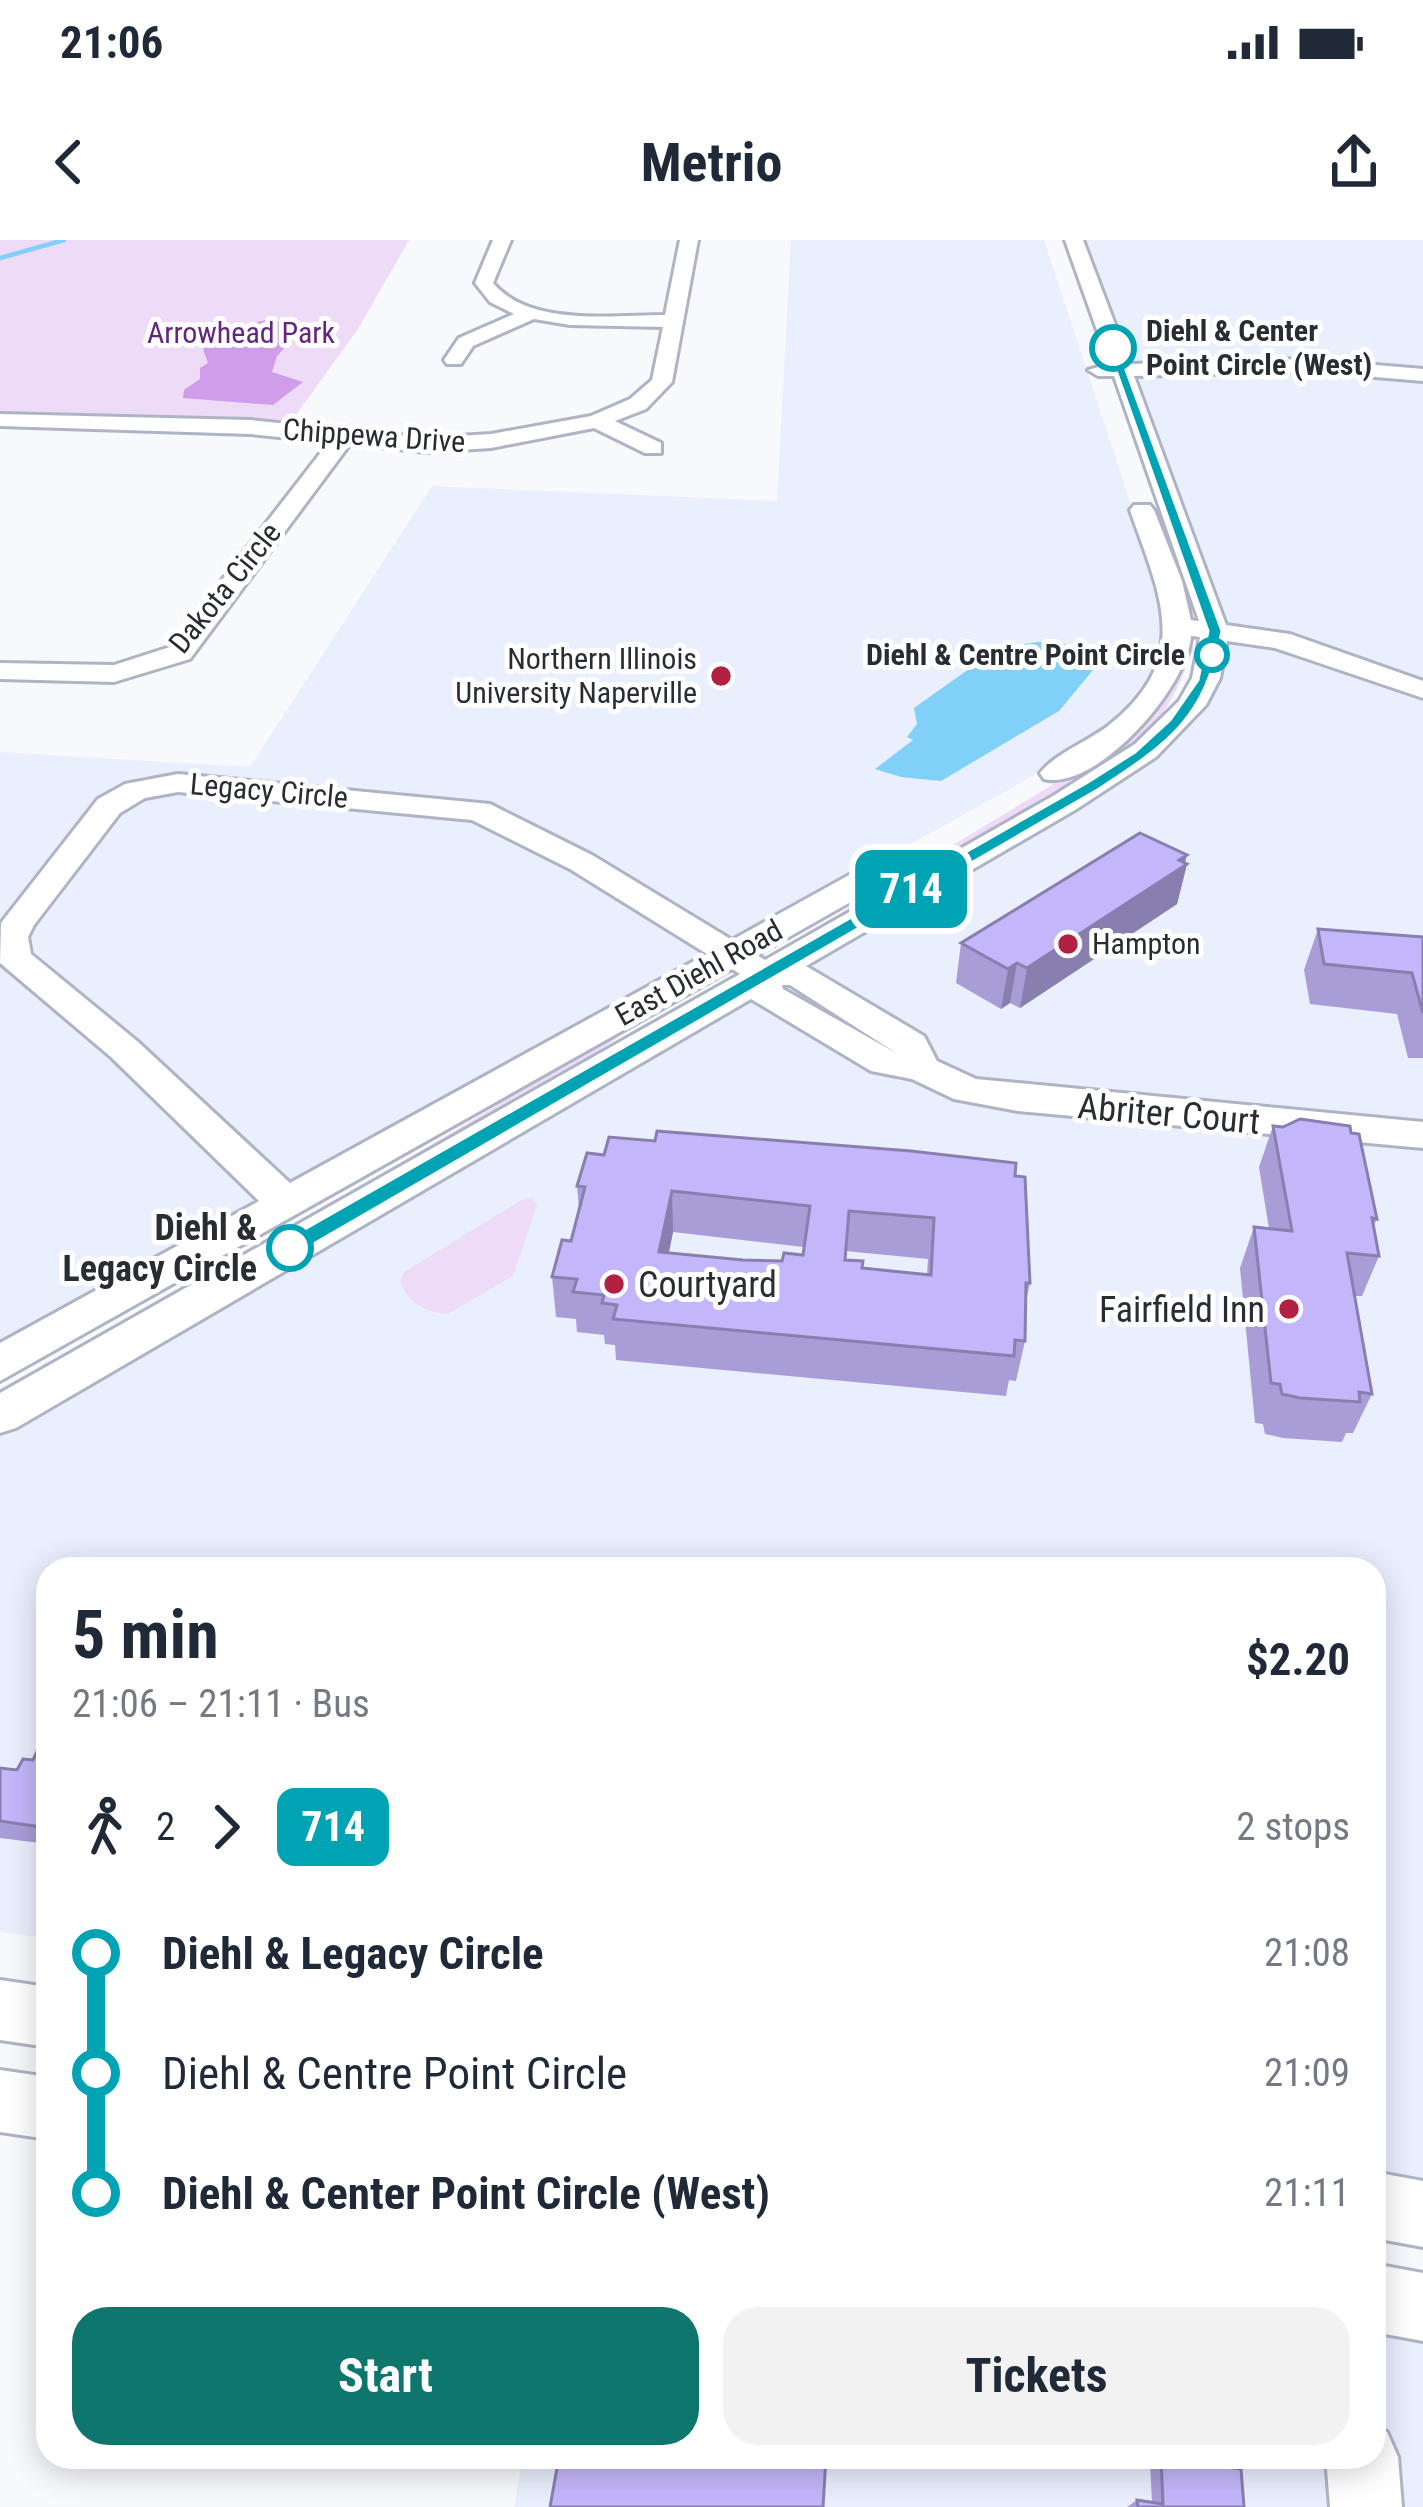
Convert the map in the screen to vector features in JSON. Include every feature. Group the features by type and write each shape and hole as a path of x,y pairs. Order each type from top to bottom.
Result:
{"street":[{"path":"502,240 485,288 496,299 532,313 674,320"},
{"name":"Chippewa Drive","path":"0,420 205,425 452,445 597,421 638,404 656,390 666,369 689,240"},
{"path":"1074,240 1215,631"},
{"path":"454,360 466,342 532,313"},
{"path":"1095,371 1243,367 1423,375"},
{"path":"597,421 653,448"},
{"name":"Dakota Circle","path":"0,671 112,676 180,653 343,438"},
{"path":"1021,792 1096,749 1144,708 1171,667 1179,627 1136,493"},
{"path":"1179,627 1280,640 1423,690"},
{"name":"East Diehl Road","path":"0,1364 286,1203 1140,755 1176,723 1198,694 1210,666 1215,631"},
{"name":"Legacy Circle","path":"286,1203 124,1049 14,958 11,937 18,923 120,798 178,783 479,811 580,862 748,964"},
{"name":"East Diehl Road","path":"0,1415 748,964 970,821"},
{"name":"Abriter Court","path":"748,964 765,994 884,1063 920,1068 967,1090 1018,1099 1423,1135"},
{"path":"0,2010 36,2015"},
{"path":"0,2101 36,2106"},
{"path":"1386,2207 1423,2214"},
{"path":"1386,2300 1423,2307"},
{"path":"1363,2469 1366,2507"}],"shaded area":[{"path":"791,240 1044,240 1164,605 1167,623 1156,673 1142,695 1091,742 999,795 0,1347 0,752 250,767 432,486 777,501"},
{"path":"1080,240 1423,240 1423,2180 1386,2175 1386,1557 36,1557 36,1936 0,1932 0,1434 1159,752 1198,712 1223,658 1221,606"},
{"path":"1386,2332 1423,2338 1423,2507 514,2507 521,2469 1386,2469"}],"green space":[{"name":"Arrowhead Park","path":"0,240 409,240 358,329 285,430 0,420"},
{"path":"271,319 292,326 285,331 289,343 277,356 272,372 303,382 273,405 183,398 184,390 200,379 200,368 208,363 203,349 239,326"},
{"path":"1187,646 1194,647 1176,690 1131,752 799,944 796,940 1100,756 1158,707 1172,688"},
{"path":"691,988 695,993 627,1031 550,1086 370,1188 366,1183 609,1036"},
{"path":"532,1198 537,1205 513,1276 447,1314 424,1308 407,1294 400,1281 404,1272 523,1199"}],"water":[{"path":"1038,642 1082,647 1098,664 1059,711 941,781 875,769 913,740 907,737 917,724 914,708 1000,647"}],"building":[{"path":"1140,833 1187,855 1179,860 1187,864 1027,968 1017,963 1008,969 961,943"},
{"path":"1318,929 1423,937 1423,1013 1412,973 1324,964"},
{"name":"Fairfield Inn","path":"1300,1119 1350,1126 1351,1133 1359,1134 1377,1219 1372,1218 1379,1256 1347,1253 1372,1394 1359,1392 1360,1402 1300,1398 1282,1394 1280,1384 1271,1383 1254,1227 1292,1231 1273,1126"},
{"path":"657,1131 1016,1163 1015,1176 1025,1177 1030,1283 1026,1283 1025,1341 1015,1340 1014,1356 613,1319 617,1305 602,1303 604,1295 573,1292 577,1279 552,1277 562,1240 571,1241 585,1187 577,1186 587,1153 604,1155 609,1137 655,1141","holes":["672,1191 810,1206 803,1255 784,1253 782,1261 659,1252","849,1211 934,1218 931,1275 862,1268 863,1261 845,1260"]},
{"path":"36,1754 36,1826 0,1821 0,1768 17,1770 23,1759 33,1760"},
{"path":"557,2469 825,2469 823,2507 550,2507"},
{"path":"1162,2469 1241,2469 1244,2507 1138,2507 1137,2500 1163,2504"}],"waterway":[{"path":"0,258 64,240"}],"bus line":[{"name":"714","path":"290,1248 1094,786 1176,723 1205,680 1215,631 1210,606 1113,348"}],"place":[{"name":"Diehl & Center Point Circle (West)","path":"1113,348"},
{"name":"Diehl & Centre Point Circle","path":"1212,655"},
{"name":"Northern Illinois University Naperville","path":"721,676"},
{"name":"Hampton","path":"1068,944"},
{"name":"Diehl & Legacy Circle","path":"290,1248"},
{"name":"Courtyard","path":"614,1284"},
{"name":"Fairfield Inn","path":"1289,1309"}]}
